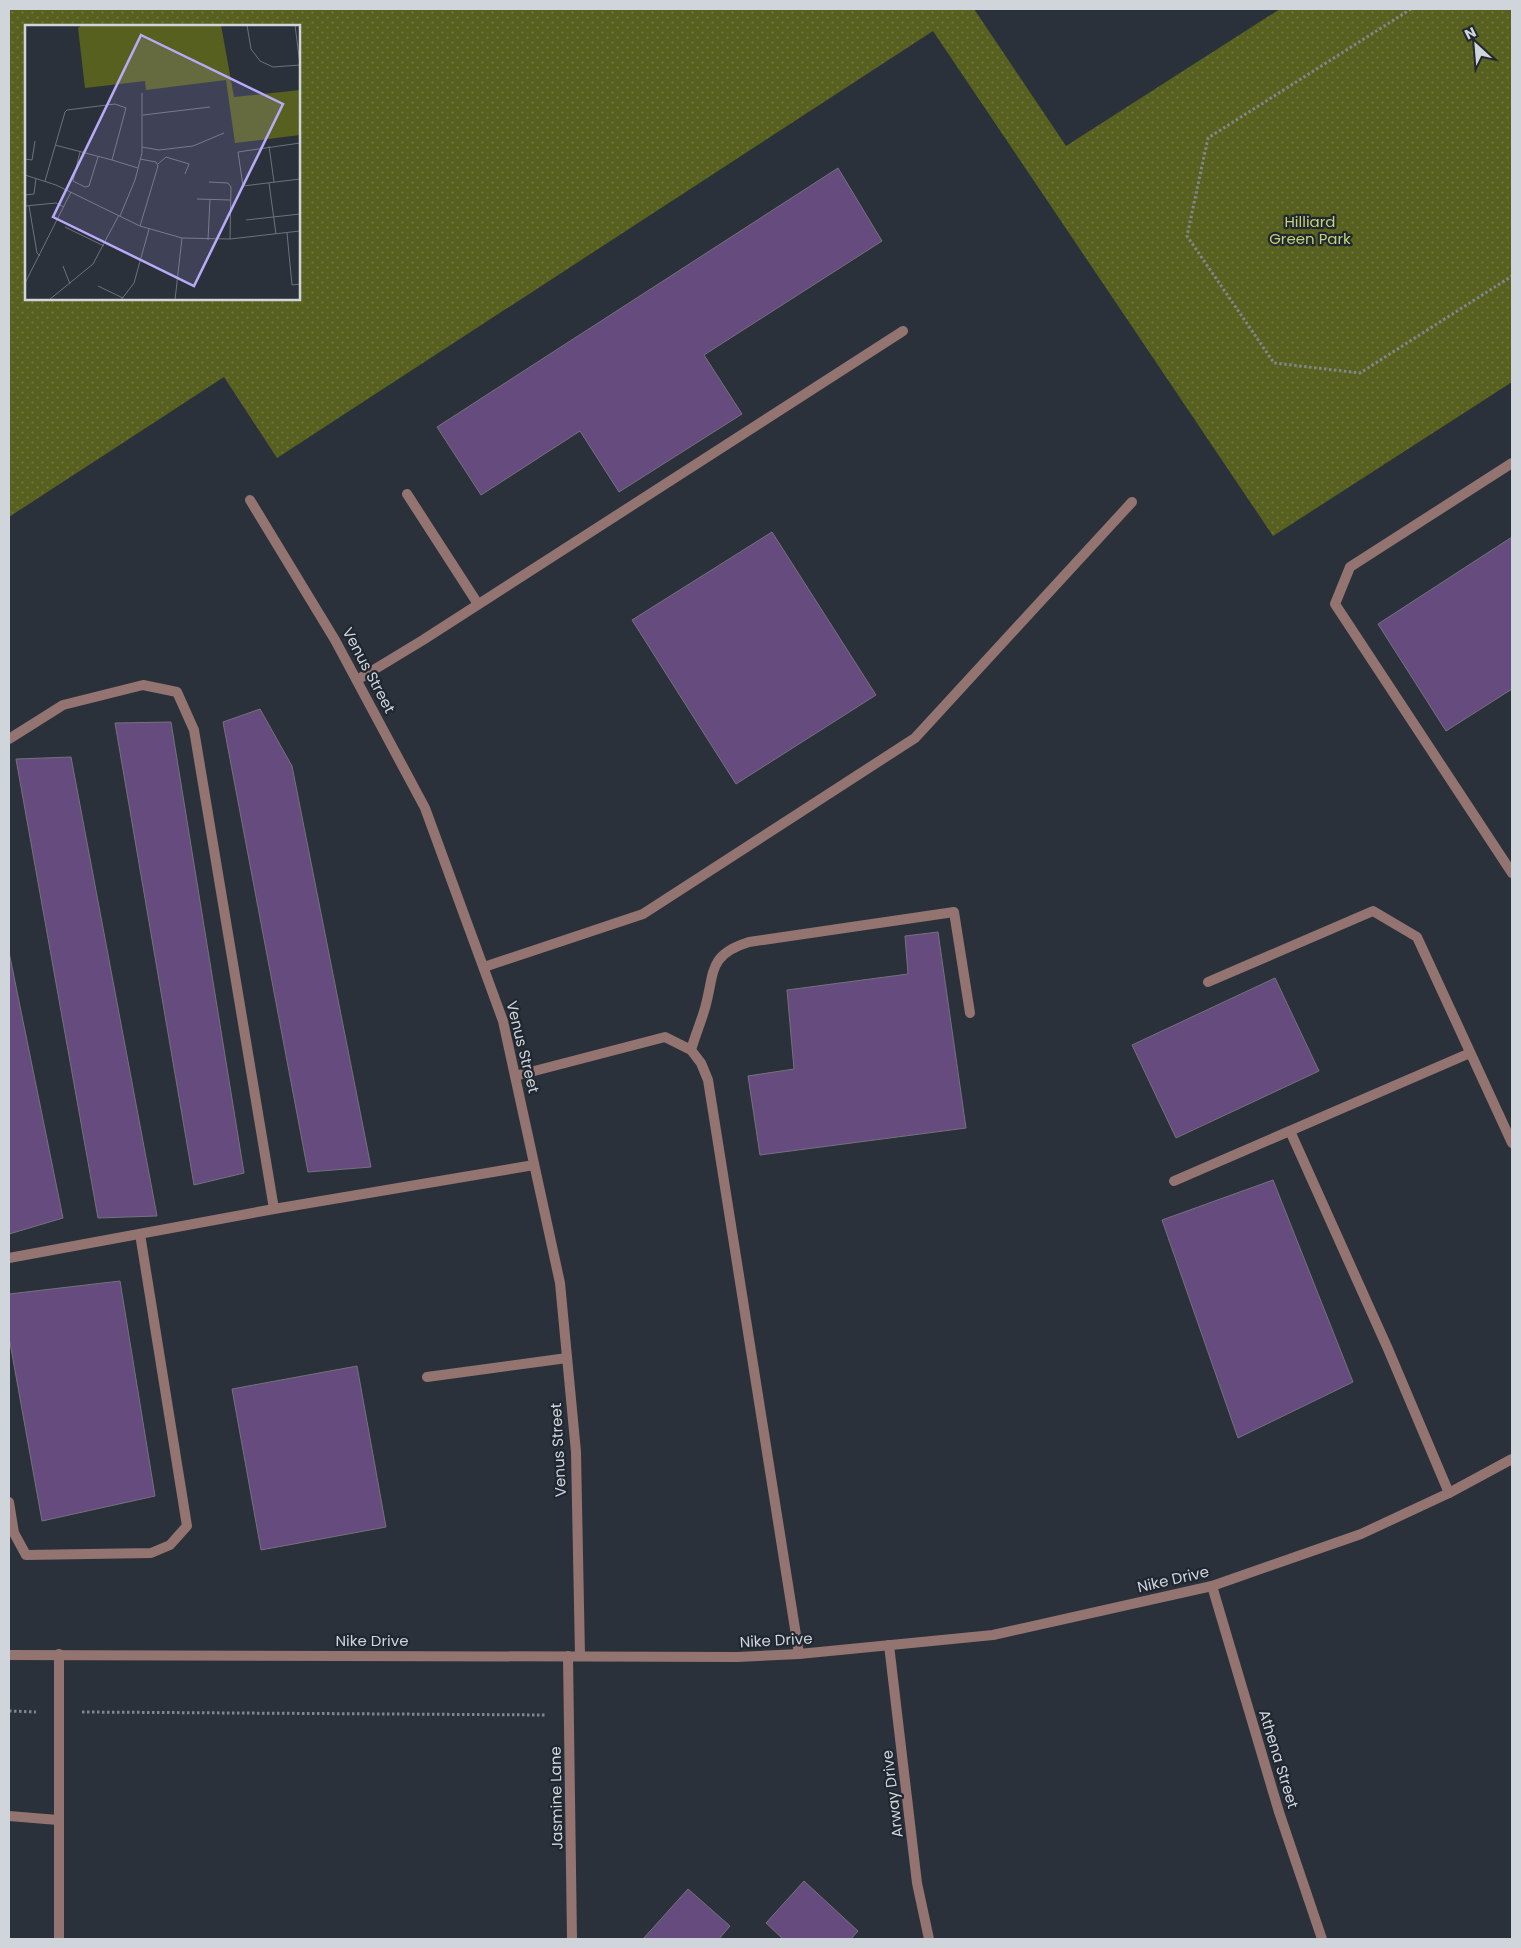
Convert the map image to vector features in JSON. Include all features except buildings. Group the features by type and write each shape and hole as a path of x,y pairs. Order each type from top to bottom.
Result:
{"street":[{"path":"357,680 903,331"},
{"path":"1512,463 1350,567 1336,604 1512,873"},
{"path":"407,494 478,604"},
{"name":"Venus Street","path":"250,500 336,640 425,808 503,1020 560,1283 576,1452 580,1656"},
{"path":"484,967 643,914 915,738 1132,502"},
{"path":"9,740 63,705 143,685 178,692 194,730 274,1209"},
{"path":"1208,982 1373,911 1417,937 1512,1142"},
{"path":"691,1050 705,1007 711,974 718,958 734,946 954,912 970,1013"},
{"path":"515,1076 664,1037 691,1050 701,1063 708,1080 799,1654"},
{"path":"1174,1181 1470,1053"},
{"path":"1290,1131 1388,1349 1448,1493"},
{"path":"9,1258 274,1209 534,1165"},
{"path":"9,1502 14,1533 26,1555 151,1553 170,1544 187,1526 140,1234"},
{"path":"427,1376 567,1358"},
{"name":"Nike Drive","path":"9,1655 737,1657 799,1654 993,1634 1212,1586 1361,1534 1448,1493 1512,1459"},
{"name":"Athena Street","path":"1212,1586 1279,1812 1322,1939"},
{"name":"Arway Drive","path":"889,1645 917,1883 928,1939"},
{"path":"59,1654 59,1939"},
{"name":"Jasmine Lane","path":"568,1656 572,1939"},
{"path":"9,1816 58,1820"}],"path":[{"path":"1411,9 1208,138 1187,236 1274,363 1360,373 1512,276"},
{"path":"9,1711 569,1715"}],"green space":[{"name":"Hilliard Green Park","path":"9,9 974,9 1066,146 1280,9 1512,9 1512,382 1273,536 933,31 277,458 224,377 9,517"}]}
